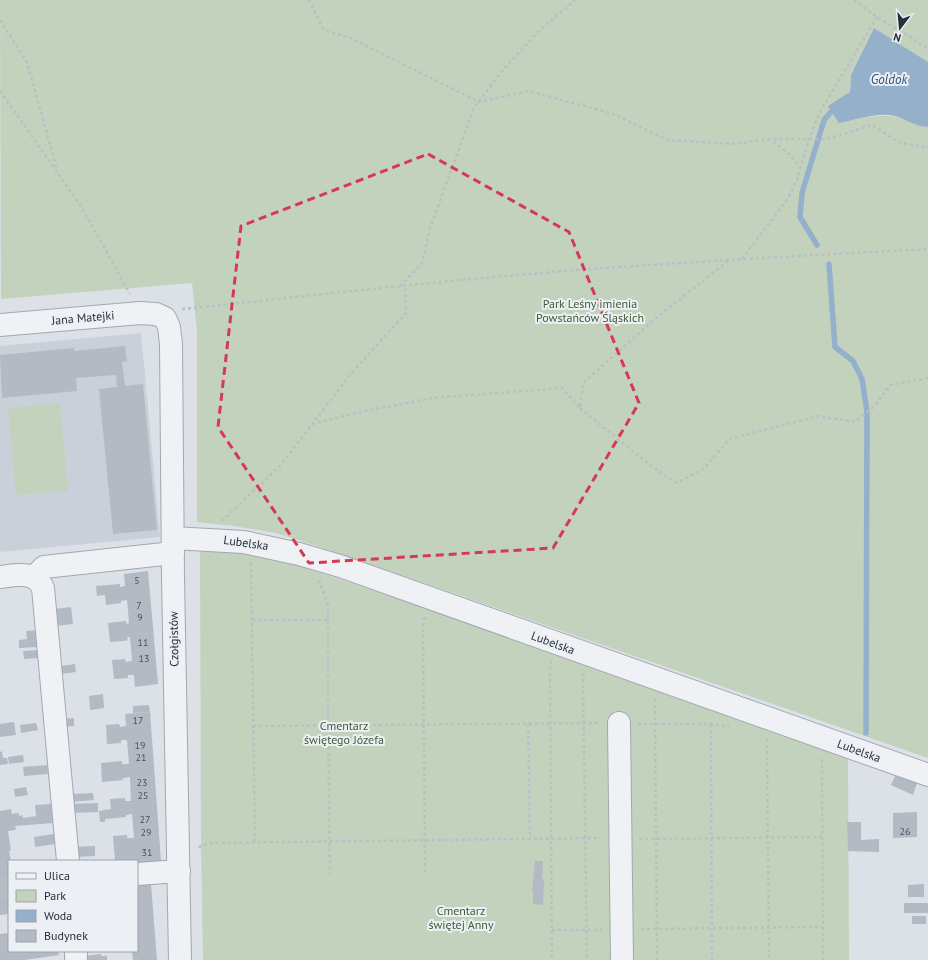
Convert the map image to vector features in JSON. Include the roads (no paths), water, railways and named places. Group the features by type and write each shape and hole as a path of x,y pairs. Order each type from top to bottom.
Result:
{"street":[{"name":"Jana Matejki","path":"0,324 140,313 156,314 165,318"},
{"name":"Czołgistów","path":"165,318 169,327 171,344 180,960"},
{"name":"Lubelska","path":"34,577 44,567 173,546 204,539 244,542 272,547 340,566 928,775"},
{"path":"0,577 17,575 34,577 40,582 43,588 68,860"},
{"path":"619,723 622,960"},
{"path":"138,874 179,871"}],"water":[{"name":"Goldok","path":"874,28 928,62 928,127 923,127 899,117 883,115 864,117 839,123 828,106 850,92 851,75"}],"waterway":[{"path":"817,245 800,217 802,193 824,120 831,112 837,111"},
{"path":"829,264 835,347 853,361 862,379 867,412 866,733"}],"tunnel":[{"path":"0,888 8,887"}],"park label":[{"name":"Park Leśny imienia Powstańców Śląskich","path":"590,311"},
{"name":"Cmentarz świętego Józefa","path":"344,733"},
{"name":"Cmentarz świętej Anny","path":"461,918"}]}
